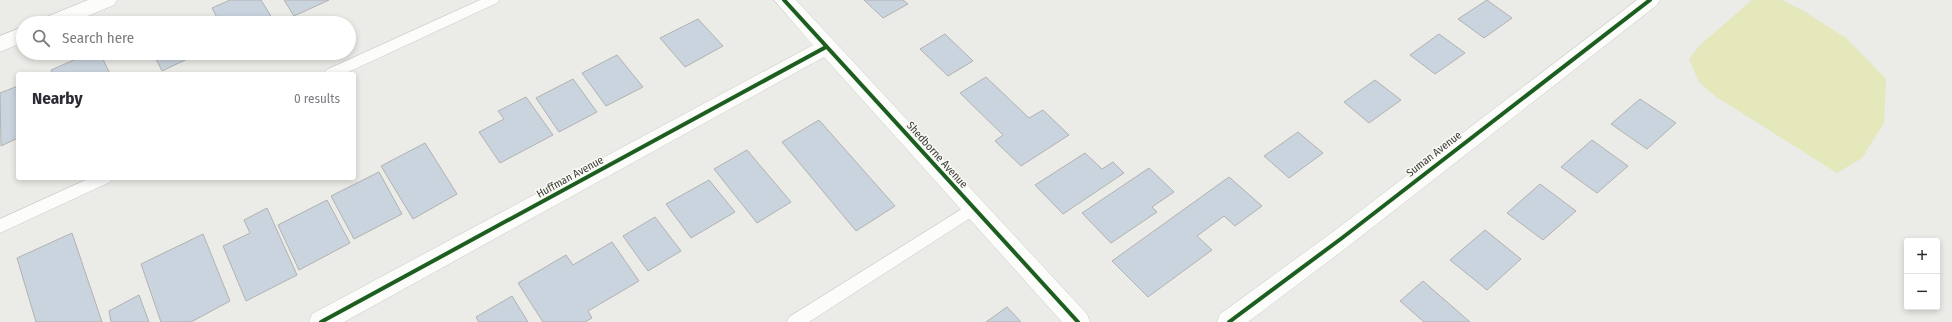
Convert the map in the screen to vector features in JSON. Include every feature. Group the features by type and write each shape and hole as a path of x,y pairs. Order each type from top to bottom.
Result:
{"street":[{"path":"68,16 107,0"},
{"name":"Shedborne Avenue","path":"784,0 1078,322"},
{"name":"Suman Avenue","path":"1229,322 1342,238 1650,0"},
{"path":"0,44 16,37"},
{"name":"Huffman Avenue","path":"321,322 826,47"}],"lane":[{"path":"335,72 492,0"},
{"path":"0,226 101,180"},
{"path":"795,322 973,208"}],"green space":[{"path":"1752,0 1782,0 1802,10 1846,38 1886,79 1884,123 1862,158 1837,173 1715,96 1699,82 1689,59 1700,45"}],"building":[{"path":"230,0 261,0 271,16 216,16 212,8"},
{"path":"284,0 329,0 294,16"},
{"path":"864,0 903,0 908,4 883,18"},
{"path":"1487,0 1512,18 1484,38 1458,19"},
{"path":"698,19 723,46 685,67 660,38"},
{"path":"945,34 973,61 948,76 920,49"},
{"path":"1439,34 1465,53 1435,74 1410,55"},
{"path":"617,55 643,87 606,106 582,73"},
{"path":"74,60 103,60 109,72 52,72 51,70"},
{"path":"156,60 185,60 162,71"},
{"path":"986,77 1029,118 1043,110 1069,135 1021,166 995,141 1003,135 960,93"},
{"path":"573,79 597,112 559,132 536,98"},
{"path":"1375,80 1401,100 1369,123 1344,102"},
{"path":"16,87 16,139 1,146 0,93"},
{"path":"526,97 553,135 500,163 479,132 504,119 498,111"},
{"path":"1640,99 1676,123 1647,149 1611,124"},
{"path":"819,120 895,206 856,231 782,142"},
{"path":"1298,132 1323,153 1289,178 1264,156"},
{"path":"1592,140 1628,166 1597,193 1561,167"},
{"path":"425,143 457,194 413,219 381,166"},
{"path":"747,150 791,202 757,223 714,169"},
{"path":"1085,153 1102,169 1113,162 1124,173 1063,214 1035,185"},
{"path":"1149,168 1174,192 1152,207 1157,212 1111,243 1082,213"},
{"path":"379,172 402,214 354,239 331,196"},
{"path":"1229,177 1262,206 1235,226 1224,216 1197,236 1212,250 1148,297 1112,261"},
{"path":"709,180 735,212 691,238 666,204"},
{"path":"1540,184 1576,211 1543,240 1507,213"},
{"path":"327,200 350,243 299,270 278,225"},
{"path":"267,208 297,275 246,301 223,246 250,233 244,220"},
{"path":"655,217 681,251 648,271 623,236"},
{"path":"1485,230 1521,259 1487,290 1450,260"},
{"path":"72,233 102,322 36,322 17,258"},
{"path":"203,234 230,301 191,322 161,322 141,264"},
{"path":"612,242 639,281 588,311 592,318 585,322 543,322 518,283 566,255 573,265"},
{"path":"1423,281 1470,322 1424,322 1400,301"},
{"path":"139,295 149,322 111,322 109,311"},
{"path":"512,296 528,322 479,322 476,317"},
{"path":"1007,307 1021,322 986,322"}],"cycle path":[{"path":"784,0 1078,322"},
{"path":"1229,322 1342,238 1650,0"},
{"path":"321,322 826,47"}]}
